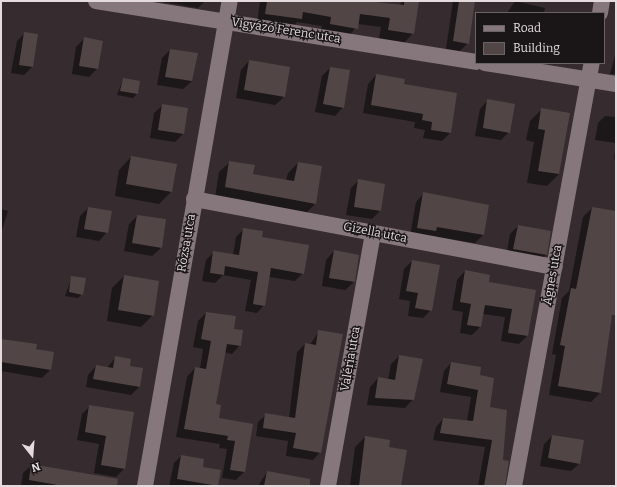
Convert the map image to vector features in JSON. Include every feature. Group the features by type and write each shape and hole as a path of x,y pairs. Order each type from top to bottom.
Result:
{"street":[{"name":"Vigyázó Ferenc utca","path":"96,1 475,62"},
{"name":"Rózsa utca","path":"145,486 194,199 230,1"},
{"path":"600,12 602,1"},
{"path":"490,64 616,84"},
{"name":"Ágnes utca","path":"514,486 592,64"},
{"name":"Gizella utca","path":"194,199 555,267"},
{"name":"Valéria utca","path":"328,486 373,233"}],"building":[{"path":"267,1 364,1 404,5 404,1 419,1 414,34 388,30 390,18 360,14 358,29 330,24 331,17 303,12 302,19 265,14"},
{"path":"459,1 475,1 469,44 453,41"},
{"path":"24,32 38,34 33,67 19,65"},
{"path":"84,37 103,41 98,69 79,66"},
{"path":"170,49 198,53 192,81 165,77"},
{"path":"249,60 290,67 285,97 244,90"},
{"path":"330,67 350,70 344,108 323,104"},
{"path":"376,74 405,79 404,84 457,93 451,133 431,130 432,122 422,120 423,114 371,105"},
{"path":"123,78 140,81 138,94 120,91"},
{"path":"487,99 515,104 510,133 483,128"},
{"path":"162,104 188,108 184,134 158,130"},
{"path":"541,108 570,113 559,174 538,171 545,130 538,129"},
{"path":"131,156 177,164 172,192 126,184"},
{"path":"229,161 255,165 253,174 294,181 298,162 322,166 316,204 225,187"},
{"path":"358,179 385,184 381,211 354,207"},
{"path":"423,192 489,205 484,235 437,227 436,231 417,228"},
{"path":"88,207 112,211 108,233 84,229"},
{"path":"592,207 616,211 616,315 612,315 601,393 558,386 565,346 560,345 571,288 576,289"},
{"path":"137,215 166,219 162,248 132,243"},
{"path":"518,225 551,231 547,255 513,249"},
{"path":"243,228 263,231 262,237 309,245 304,274 271,268 265,306 253,304 258,272 225,266 224,275 210,273 213,251 239,255"},
{"path":"334,250 359,255 355,282 329,278"},
{"path":"412,260 440,265 432,311 415,308 418,293 406,291"},
{"path":"465,270 490,275 489,282 536,290 528,336 508,333 512,309 485,305 481,327 467,325 471,304 460,302"},
{"path":"124,275 159,281 154,316 118,310"},
{"path":"71,276 86,278 83,295 69,292"},
{"path":"206,312 236,316 234,329 243,330 241,346 227,344 216,404 221,405 219,418 253,424 245,472 230,470 235,441 227,440 228,436 184,429 195,367 206,369 211,341 201,339"},
{"path":"318,330 343,334 321,453 293,448 296,433 263,428 265,413 295,418 305,343 316,345"},
{"path":"1,339 37,344 36,349 54,352 51,370 1,362"},
{"path":"399,355 423,359 414,400 375,398 378,377 395,380"},
{"path":"115,356 131,359 130,366 143,368 140,387 93,379 96,365 113,368"},
{"path":"451,362 481,367 480,375 494,378 490,407 507,410 503,460 509,461 505,486 484,486 492,440 440,433 443,418 473,421 478,390 447,384"},
{"path":"89,405 134,412 125,469 101,465 106,436 85,432"},
{"path":"552,435 584,440 580,464 548,458"},
{"path":"365,436 390,440 389,447 407,450 401,486 359,486"},
{"path":"181,455 204,459 203,467 221,470 218,486 177,479"},
{"path":"31,464 118,479 117,486 63,486 29,480"},
{"path":"267,471 310,479 310,486 264,486"}]}
